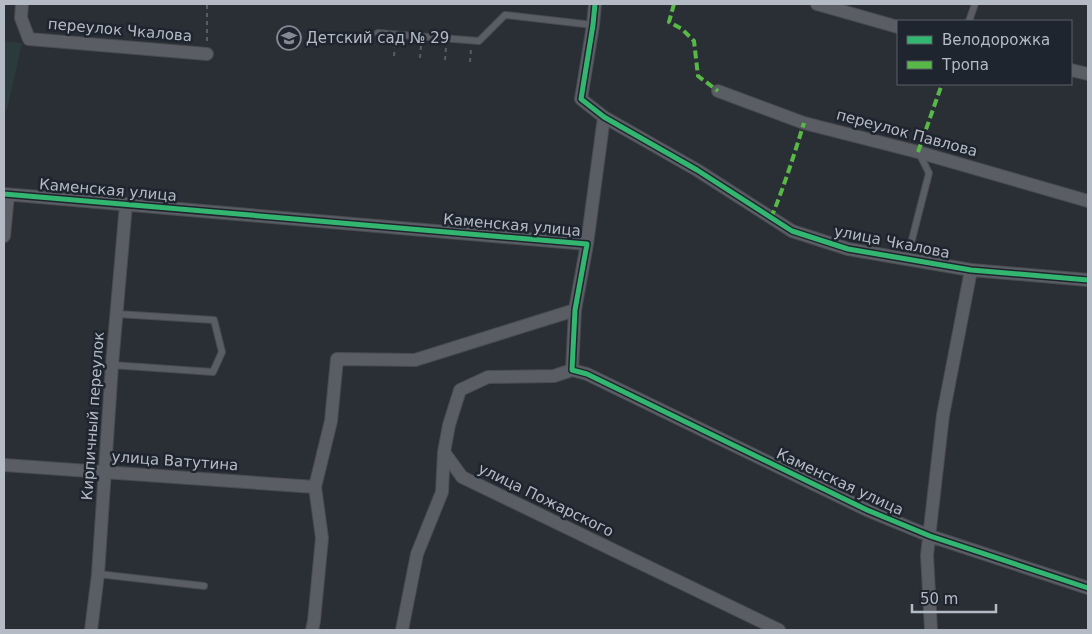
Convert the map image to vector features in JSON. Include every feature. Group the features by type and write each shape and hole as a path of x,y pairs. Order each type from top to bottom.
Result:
{"street":[{"name":"переулок Чкалова","path":"22,4 21,18 29,40 207,54"},
{"path":"593,25 595,4"},
{"path":"817,4 897,27"},
{"name":"улица Чкалова","path":"593,25 582,98 604,117 697,170 792,232 848,249 971,270 1088,280"},
{"path":"1072,70 1088,74"},
{"name":"переулок Павлова","path":"718,91 804,123 918,152 1088,201"},
{"path":"588,244 604,117"},
{"path":"4,236 6,194"},
{"name":"Каменская улица","path":"6,194 588,244 575,310 572,370 587,374 867,510 930,536 1088,588"},
{"name":"Кирпичный переулок","path":"91,630 98,574 112,365 126,204"},
{"path":"931,630 927,555 943,415 971,270"},
{"path":"312,630 322,538 315,487 331,421 337,359 415,360 575,310"},
{"path":"402,630 416,554 442,492 444,452 449,425 460,390 488,376 554,376 572,370"},
{"name":"улица Пожарского","path":"444,452 462,477 779,630"},
{"name":"улица Ватутина","path":"4,466 315,487"}],"lane":[{"path":"969,20 975,4"},
{"path":"378,34 479,41 505,15 593,25"},
{"path":"906,259 929,173 918,152"},
{"path":"112,365 213,372 222,352 214,320 117,314"},
{"path":"98,574 204,586"}],"path":[{"path":"207,4 207,54"},
{"path":"394,56 396,35"},
{"path":"420,58 421,37"},
{"path":"445,60 447,39"},
{"path":"470,62 472,40"}],"shaded area":[{"path":"4,41 22,43 7,110 4,110"}],"marked path":[{"path":"674,4 669,22 682,29 694,41 698,76 718,91"},
{"path":"918,152 942,85"},
{"path":"771,218 785,183 804,123"}],"cycle path":[{"path":"595,4 581,99 604,117 697,170 792,231 848,249 971,270 1088,280"},
{"path":"4,194 587,244 575,310 572,370 587,374 867,510 930,536 1088,588"}],"place":[{"name":"Детский сад № 29","path":"289,38"}]}
